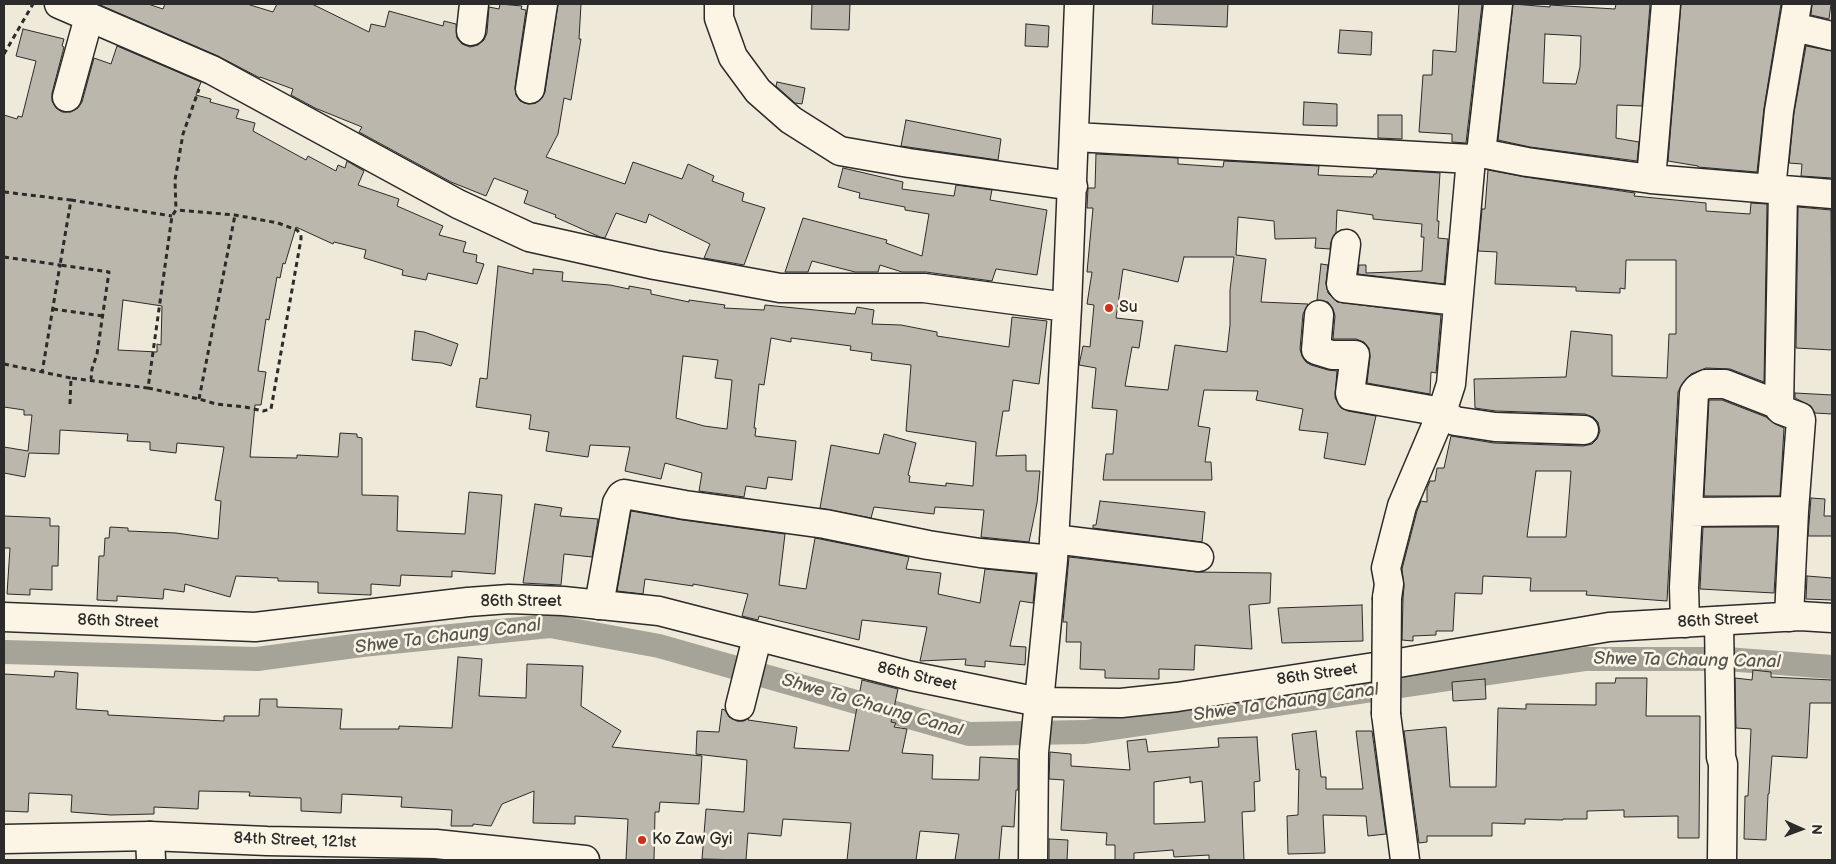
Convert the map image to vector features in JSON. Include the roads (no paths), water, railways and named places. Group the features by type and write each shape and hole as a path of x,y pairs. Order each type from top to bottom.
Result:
{"street":[{"path":"59,4 212,70 458,204 529,238 655,265 780,288 924,288 1068,306"},
{"path":"471,31 474,4"},
{"path":"530,89 542,4"},
{"path":"719,4 719,18 733,57 758,91 791,120 840,151 908,163 1073,186"},
{"path":"1032,860 1034,752 1053,549 1068,306 1079,4"},
{"path":"1405,860 1386,714 1387,598 1389,584 1386,568 1402,506 1442,412 1451,384 1458,301 1476,156 1498,4"},
{"path":"1651,178 1666,4"},
{"path":"1790,617 1794,511 1801,420 1800,417 1781,410 1779,405 1777,190 1780,111 1796,16 1832,36"},
{"path":"67,97 90,17"},
{"path":"1075,137 1476,156 1651,178 1832,194"},
{"path":"1346,244 1341,284 1344,288 1458,301"},
{"path":"1320,315 1316,350 1332,355 1355,355 1351,396 1442,412 1455,421 1495,427 1584,430"},
{"path":"1685,623 1684,588 1694,393 1698,388 1706,384 1725,384 1779,405"},
{"path":"599,605 618,503 624,494 685,505 825,524 963,550 1053,549 1200,557"},
{"path":"1688,512 1794,511"},
{"name":"86th Street","path":"4,617 255,627 492,600 527,600 599,605 659,611 748,671 911,676 1039,710 1177,697 1609,628 1685,623 1720,643 1790,617 1832,618"},
{"path":"1720,643 1721,757 1723,764 1722,860"},
{"name":"84th Street, 121st","path":"4,839 150,848 267,841 436,844 585,860"}],"waterway":[{"name":"Shwe Ta Chaung Canal","path":"4,652 257,659 362,645 550,626 659,646 969,734 1086,732 1586,659 1726,659 1832,667"}],"place":[{"name":"Su","path":"1109,308"},
{"name":"Ko Zaw Gyi","path":"642,840"}]}
